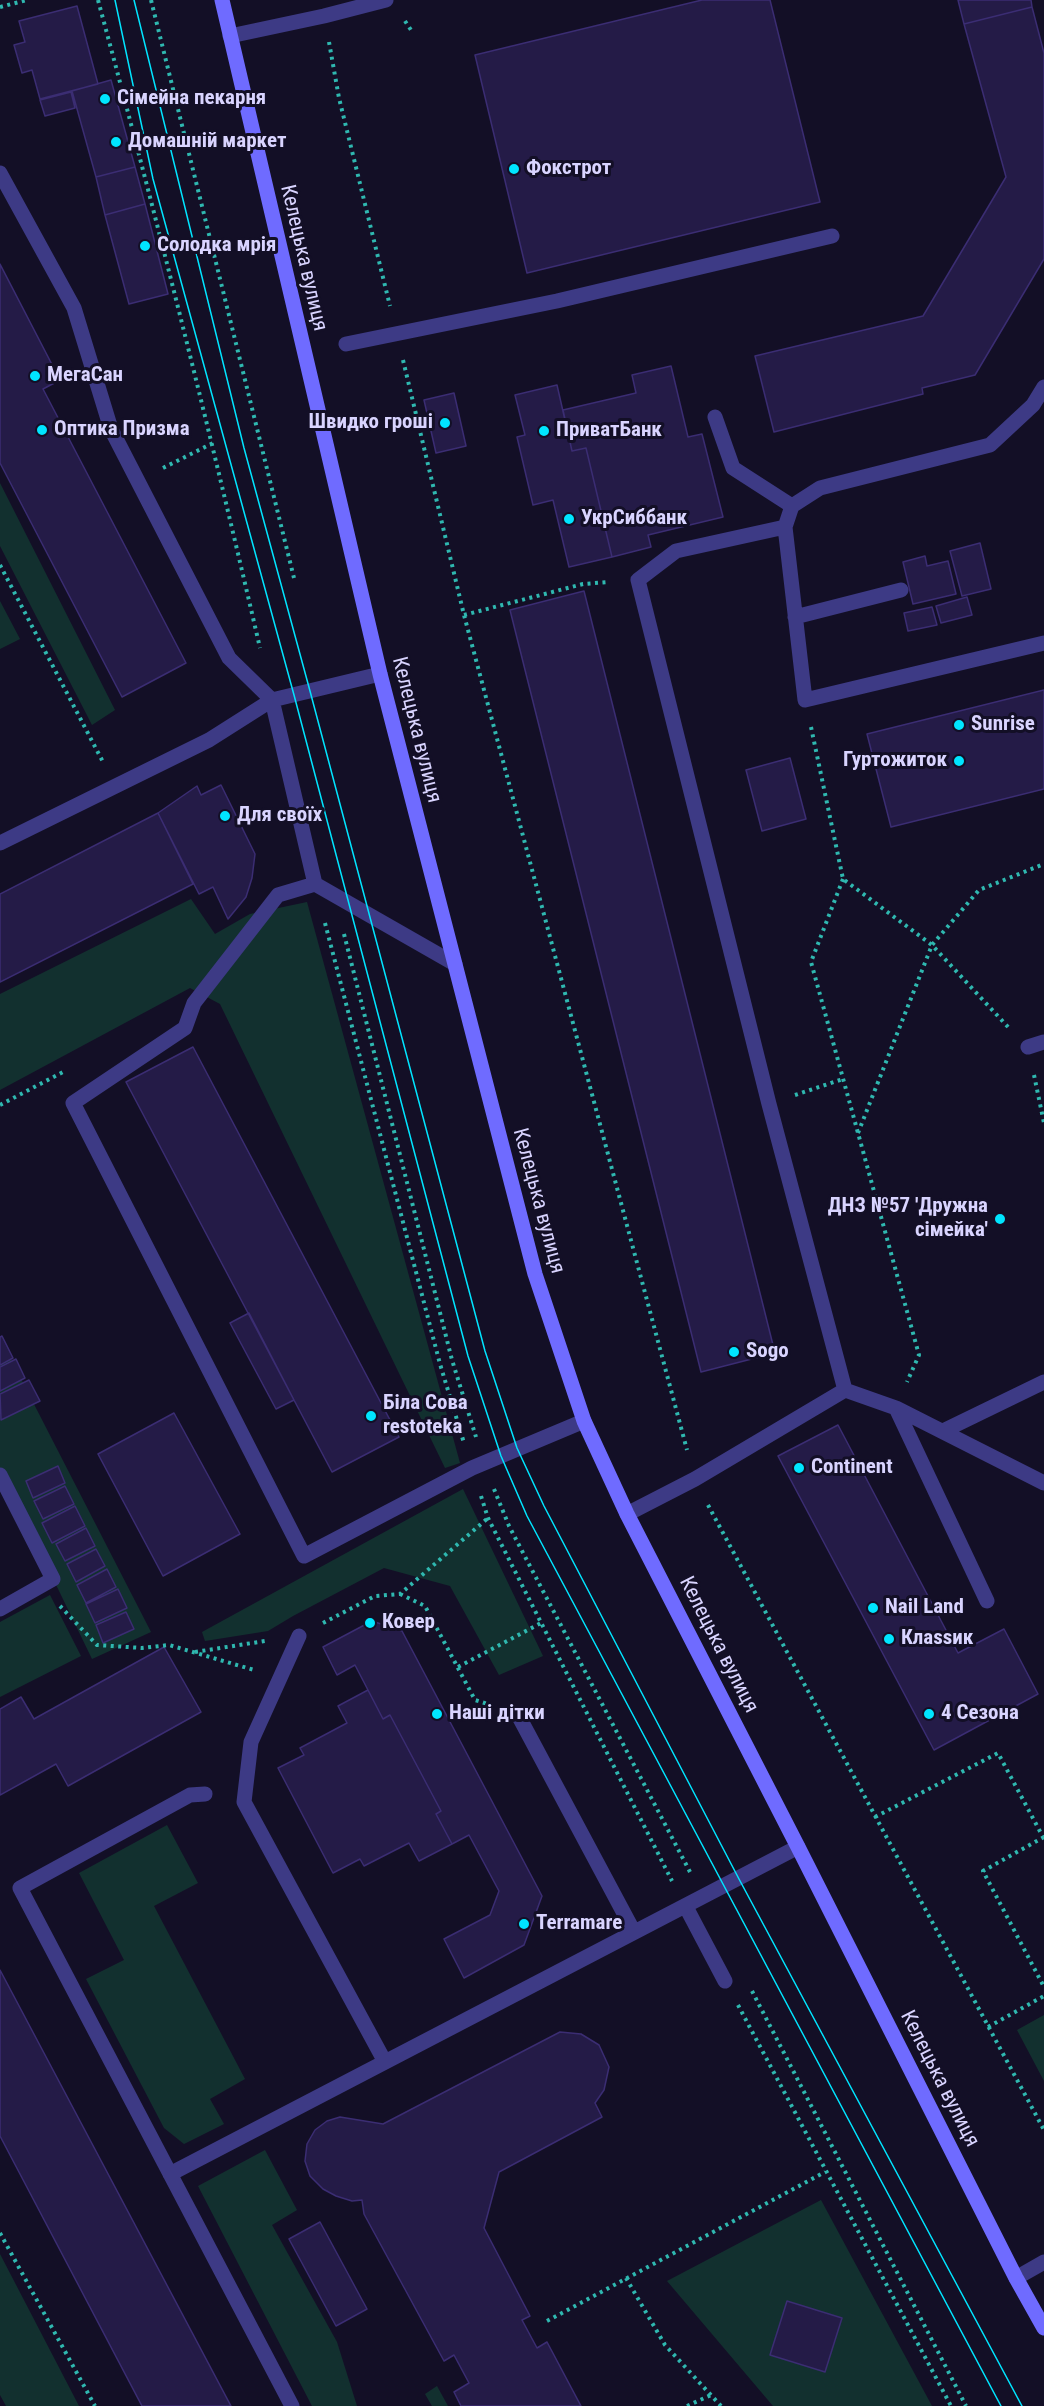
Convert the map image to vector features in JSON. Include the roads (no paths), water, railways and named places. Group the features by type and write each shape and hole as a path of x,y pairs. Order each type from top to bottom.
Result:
{"main road":[{"name":"Келецька вулиця","path":"222,0 380,675 535,1274 584,1421 627,1514 1016,2278 1044,2328"}],"lane":[{"path":"230,36 386,0"},
{"path":"0,173 74,308 111,429 229,658 272,700 315,884"},
{"path":"346,344 557,301 832,236"},
{"path":"1044,387 1033,405 990,445 820,489 792,507 785,527 806,700 1044,643"},
{"path":"715,417 733,468 792,507"},
{"path":"785,527 676,551 638,579 769,1104 845,1390"},
{"path":"795,616 901,590"},
{"path":"0,843 209,740 272,700 380,675"},
{"path":"455,964 315,884 278,895 194,1003 185,1028 73,1103 304,1556 477,1465 584,1421"},
{"path":"1028,1047 1044,1042"},
{"path":"942,1431 1044,1382"},
{"path":"845,1390 896,1408 1044,1483"},
{"path":"627,1514 695,1479 845,1390"},
{"path":"896,1408 987,1601"},
{"path":"0,1475 53,1579 0,1609"},
{"path":"299,1636 251,1742 244,1802 385,2062"},
{"path":"518,1713 634,1932"},
{"path":"205,1794 190,1795 21,1888 292,2406"},
{"path":"170,2174 798,1847"},
{"path":"686,1907 725,1981"},
{"path":"1016,2278 1044,2262"}],"tram line":[{"path":"115,0 153,179 294,695 468,1356 501,1456 527,1516 1001,2406"},
{"path":"134,0 244,448 485,1351 517,1448 544,1506 739,1879 1022,2406"}],"place":[{"name":"Сімейна пекарня","path":"105,99"},
{"name":"Домашній маркет","path":"116,142"},
{"name":"Фокстрот","path":"514,169"},
{"name":"Солодка мрія","path":"145,246"},
{"name":"МегаСан","path":"35,376"},
{"name":"Швидко гроші","path":"445,423"},
{"name":"Оптика Призма","path":"42,430"},
{"name":"ПриватБанк","path":"544,431"},
{"name":"УкрСиббанк","path":"569,519"},
{"name":"Sunrise","path":"959,725"},
{"name":"Гуртожиток","path":"959,761"},
{"name":"Для своїх","path":"225,816"},
{"name":"ДНЗ №57 'Дружна сімейка'","path":"1000,1219"},
{"name":"Sogo","path":"734,1352"},
{"name":"Біла Сова restoteka","path":"371,1416"},
{"name":"Continent","path":"799,1468"},
{"name":"Nail Land","path":"873,1608"},
{"name":"Ковер","path":"370,1623"},
{"name":"Клаssик","path":"889,1639"},
{"name":"Наші дітки","path":"437,1714"},
{"name":"4 Сезона","path":"929,1714"},
{"name":"Terramare","path":"524,1924"}]}
